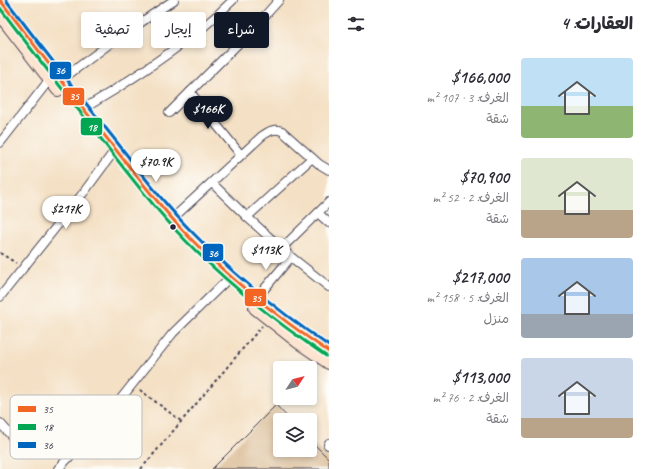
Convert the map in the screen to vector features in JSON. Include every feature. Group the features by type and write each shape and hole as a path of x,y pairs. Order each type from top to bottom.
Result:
{"main road":[{"path":"1,0 56,80 113,153 136,176 172,220 223,270 256,299 329,352"},
{"path":"2,21 83,109 146,200 190,250 268,319 329,363"}],"street":[{"path":"0,143 56,80 174,0"},
{"path":"83,109 116,90 169,53 202,28 233,0"},
{"path":"169,113 254,28 279,0"},
{"path":"190,92 241,155"},
{"path":"172,220 241,155 268,132 275,130 282,131 319,164 329,170"},
{"path":"0,297 84,192 113,153"},
{"path":"248,217 312,158"},
{"path":"212,183 292,257 329,287"},
{"path":"282,248 329,202"},
{"path":"318,214 329,223"},
{"path":"256,299 292,257"},
{"path":"123,395 173,333 225,282"},
{"path":"0,422 10,434"},
{"path":"58,469 67,459"}],"path":[{"path":"0,253 24,267"},
{"path":"141,469 268,319"},
{"path":"132,384 181,421"}],"building":[{"path":"276,405 283,413 273,413 273,457 317,457 317,447 329,459 329,469 212,469"}],"transit line":[{"name":"35","path":"0,0 128,166 178,226 205,253 239,283 292,326 329,352"},
{"name":"36","path":"6,0 144,177 183,223 242,279 276,307 329,346"},
{"name":"18","path":"0,8 127,172 175,230 202,257 236,287 289,330 326,356"}]}
